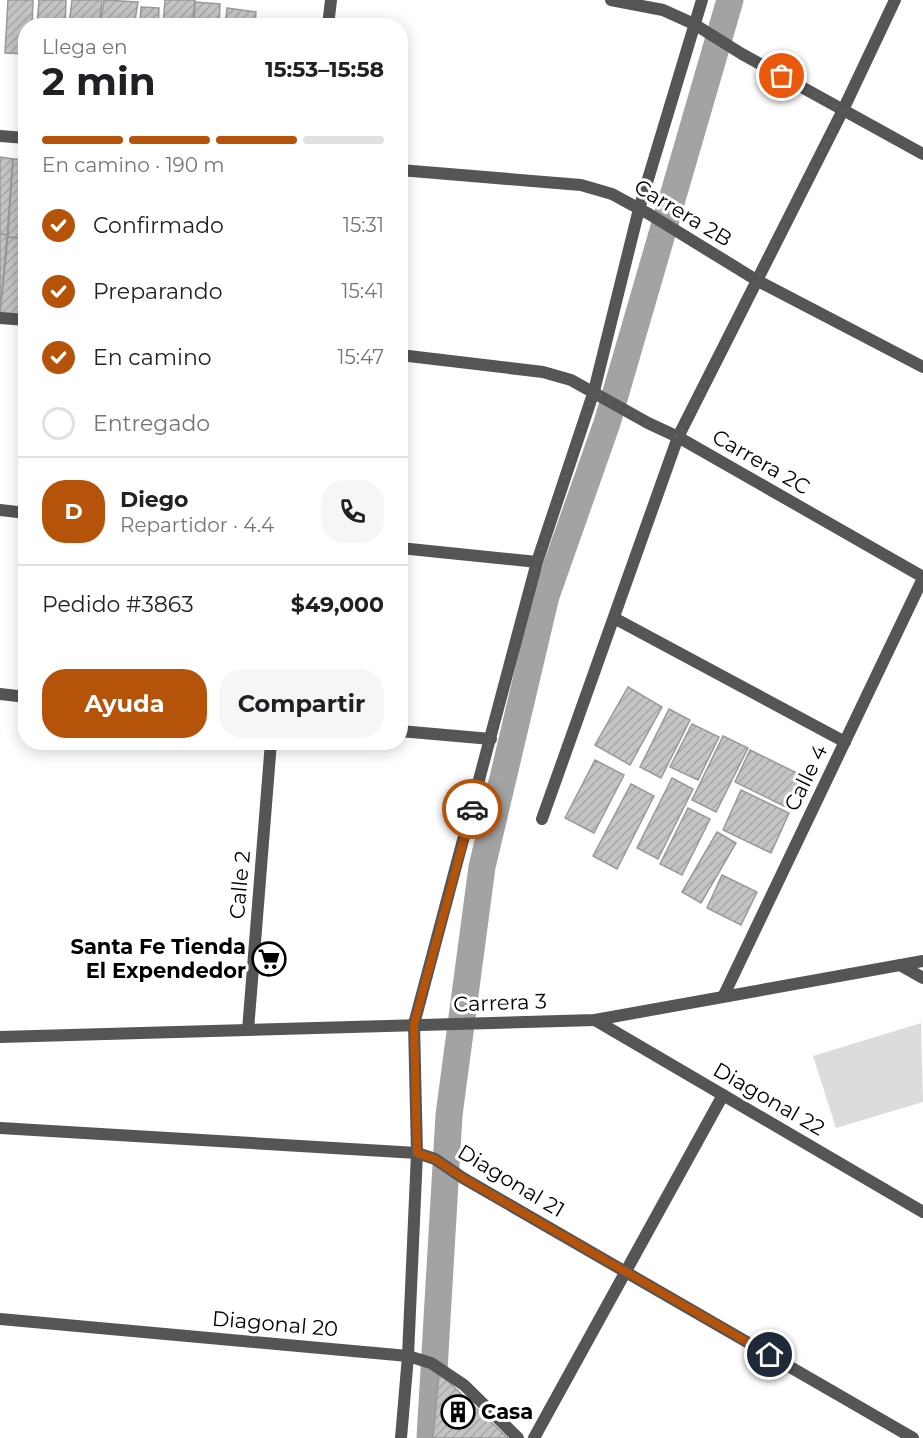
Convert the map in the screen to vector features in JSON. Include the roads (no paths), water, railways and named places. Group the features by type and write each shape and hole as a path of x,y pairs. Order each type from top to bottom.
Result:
{"street":[{"path":"329,18 330,0"},
{"path":"612,0 663,10 699,26 742,54 923,154"},
{"path":"402,1438 417,1153 414,1024 537,562 598,394 644,212 699,26 702,0"},
{"path":"542,819 678,437 843,110 895,0"},
{"path":"0,135 18,137"},
{"name":"Carrera 2B","path":"408,171 580,185 612,194 758,281 923,367"},
{"path":"0,318 18,319"},
{"name":"Carrera 2C","path":"408,356 543,372 571,380 678,437 923,578"},
{"path":"0,510 18,512"},
{"path":"408,549 537,562"},
{"name":"Calle 4","path":"724,995 923,578"},
{"path":"614,618 845,742"},
{"path":"0,694 18,696"},
{"path":"408,733 491,739"},
{"name":"Calle 2","path":"248,1030 270,750"},
{"name":"Carrera 3","path":"0,1037 595,1020 923,961"},
{"path":"900,965 923,978"},
{"name":"Diagonal 22","path":"595,1020 923,1212"},
{"path":"534,1438 628,1272 723,1095"},
{"name":"Diagonal 21","path":"0,1128 417,1153 435,1159 463,1178 913,1438"},
{"name":"Diagonal 20","path":"0,1319 408,1356 431,1363 464,1384 518,1438"}],"waterway":[{"path":"430,1438 449,1115 482,867 546,596 607,423 730,0"}],"place":[{"name":"Santa Fe Tienda El Expendedor","path":"269,959"},
{"name":"Casa","path":"458,1412"}]}
